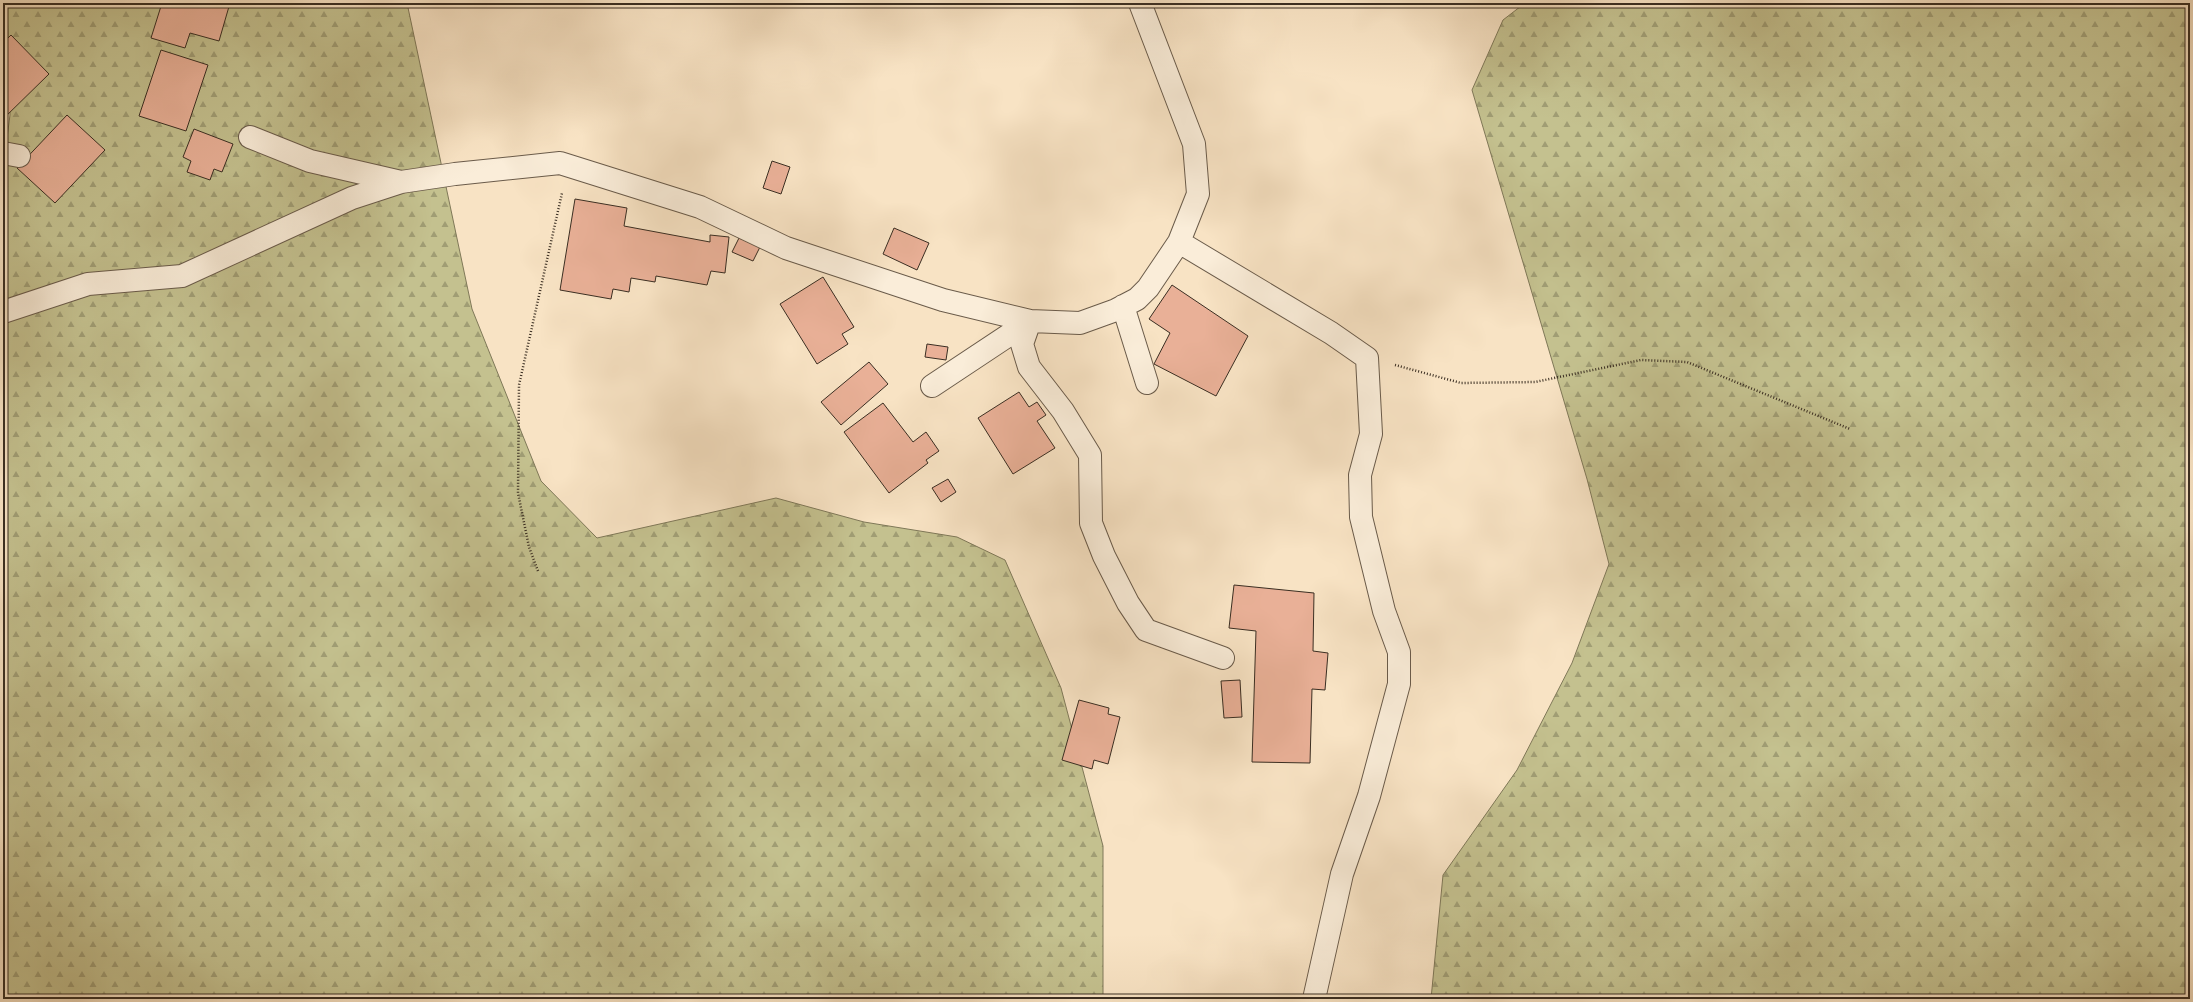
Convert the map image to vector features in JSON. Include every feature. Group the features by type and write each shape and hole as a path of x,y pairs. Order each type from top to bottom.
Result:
{"street":[{"path":"3,312 88,284 182,276 352,198 401,182 455,174 560,163 700,207 786,248 943,300 1030,321 1080,323 1137,299 1148,288 1179,242 1198,194 1194,144 1140,3"},
{"path":"250,137 310,161 401,182"},
{"path":"1179,242 1331,333 1367,358 1371,434 1360,475 1361,517 1384,611 1399,652 1399,684 1369,796 1342,874 1314,999"},
{"path":"1123,306 1146,383"},
{"path":"932,386 1030,321"},
{"path":"1030,321 1022,344 1029,366 1063,411 1090,454 1091,523 1104,556 1128,604 1146,630 1223,658"}],"path":[{"path":"538,571 529,547 518,493 518,385 569,166"},
{"path":"1367,358 1461,383 1535,382 1641,360 1687,362 1850,429"}],"green space":[{"path":"7,3 407,3 472,309 541,481 597,538 776,498 864,522 957,537 1005,560 1061,688 1103,846 1103,999 3,999 3,169 10,115"},
{"path":"1525,3 2190,3 2190,999 1431,999 1443,875 1517,770 1572,663 1609,564 1587,479 1472,90 1503,20"}],"building":[{"path":"162,3 230,3 219,41 190,33 185,48 151,38"},
{"path":"11,35 49,74 3,119 3,43"},
{"path":"161,50 208,65 186,131 139,116"},
{"path":"67,115 105,150 55,203 17,168"},
{"path":"194,129 233,144 222,172 214,169 210,180 187,172 191,161 183,157"},
{"path":"772,161 790,167 781,194 763,188"},
{"path":"575,199 627,208 624,226 710,242 710,235 729,237 725,273 711,271 707,285 656,276 655,282 631,278 629,292 613,289 611,299 560,290"},
{"path":"894,228 929,243 917,270 883,254"},
{"path":"739,238 760,247 753,261 732,252"},
{"path":"823,277 854,327 842,334 848,344 817,364 780,304"},
{"path":"1172,285 1248,336 1216,396 1154,364 1170,333 1149,319"},
{"path":"927,344 948,347 946,360 925,357"},
{"path":"869,362 888,384 841,425 821,402"},
{"path":"1019,392 1029,407 1037,402 1046,415 1037,421 1055,448 1013,474 978,418"},
{"path":"883,403 913,442 926,432 939,451 926,460 928,463 889,493 844,432"},
{"path":"948,479 956,492 941,502 932,488"},
{"path":"1234,585 1314,593 1313,651 1328,653 1325,690 1312,689 1310,763 1252,762 1256,631 1229,628"},
{"path":"1240,680 1242,717 1224,718 1221,681"},
{"path":"1079,700 1109,708 1108,714 1120,717 1108,764 1094,760 1092,769 1062,760"}]}
